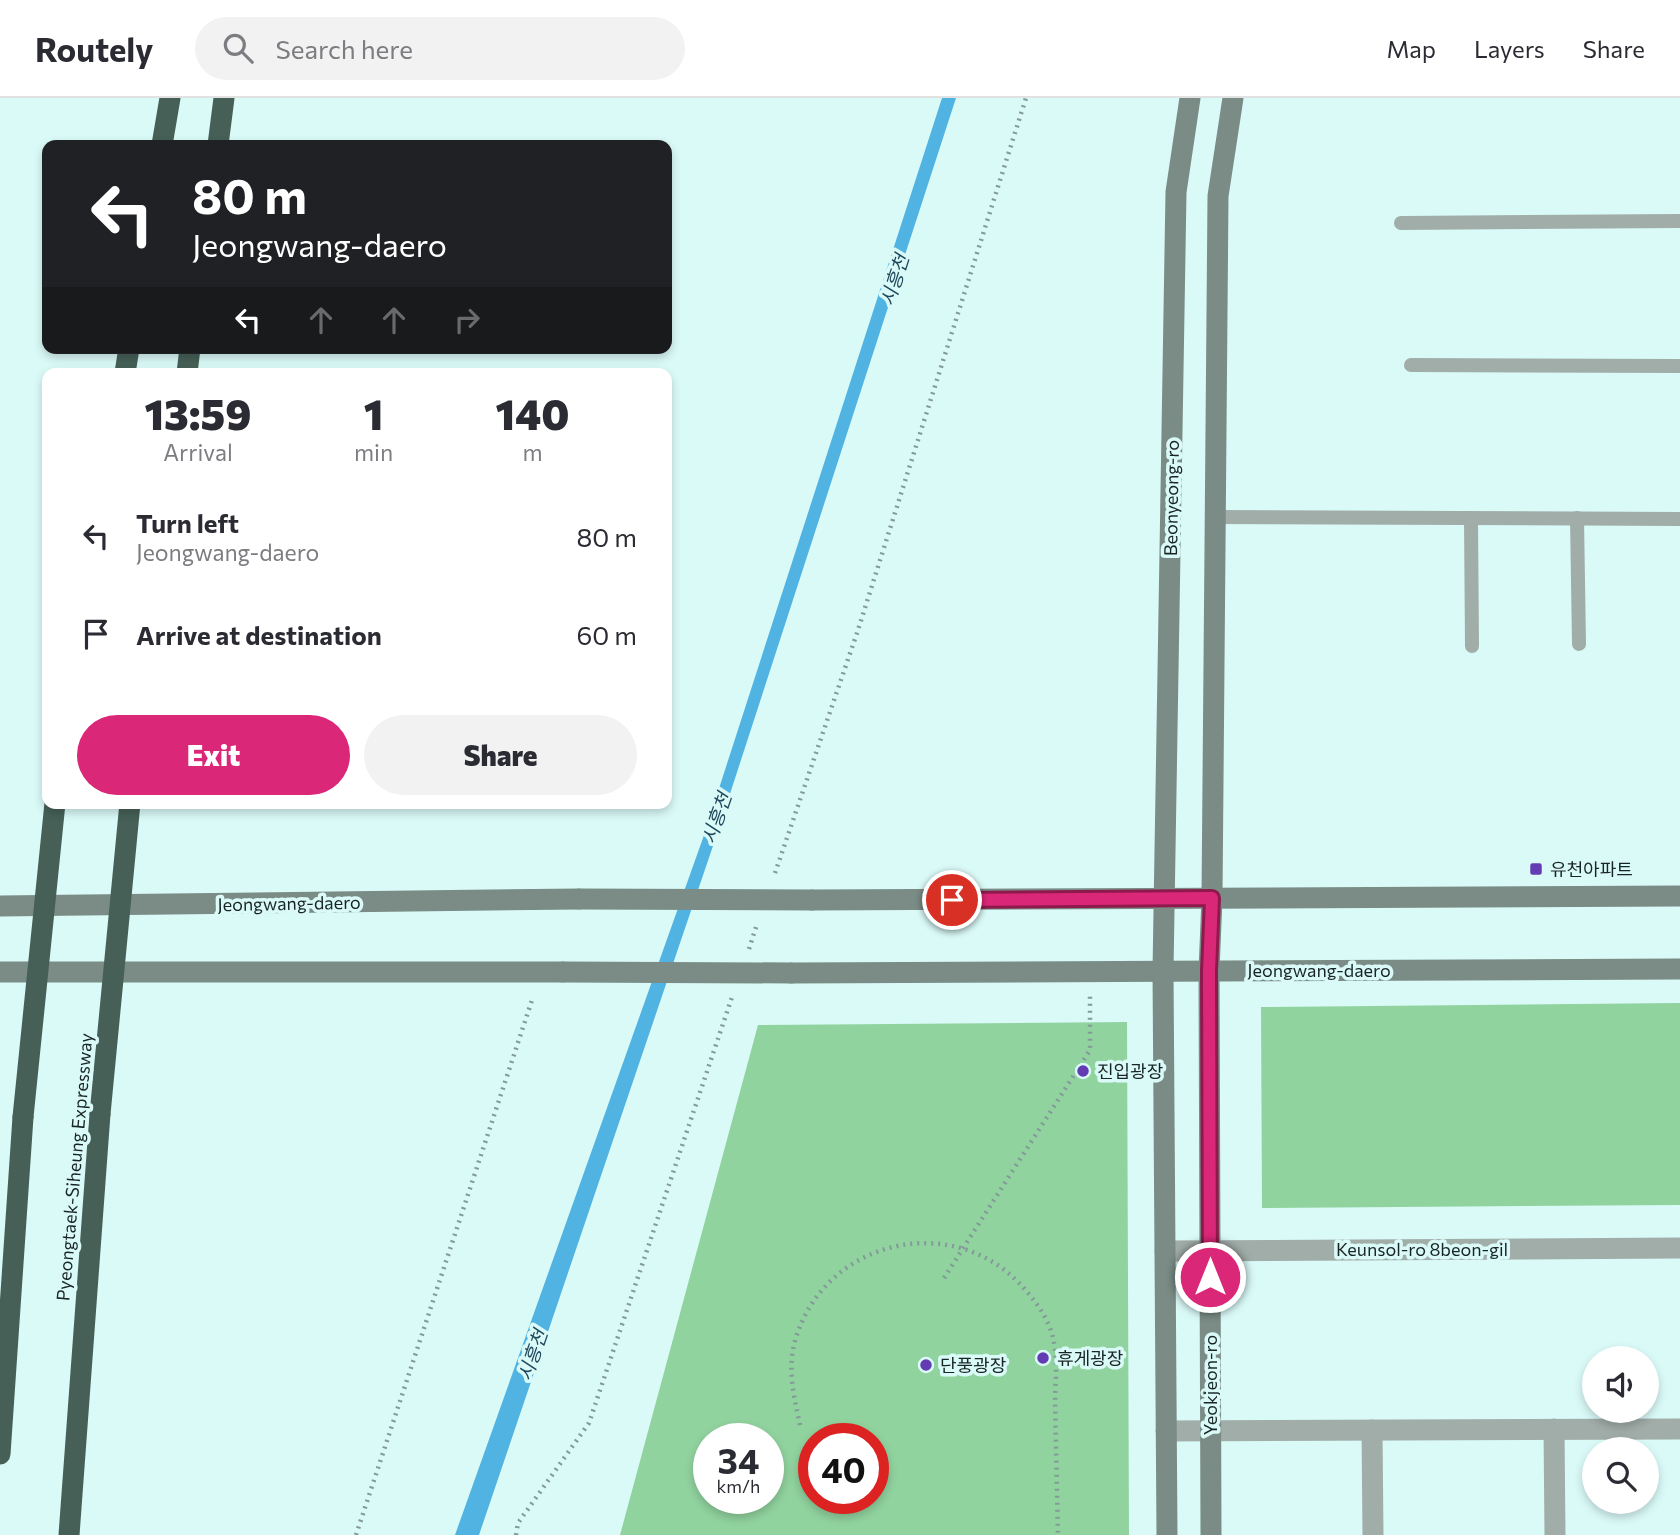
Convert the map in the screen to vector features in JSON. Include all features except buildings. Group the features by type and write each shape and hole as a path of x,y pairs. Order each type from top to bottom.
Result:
{"highway":[{"path":"163,140 170,98"},
{"path":"219,140 224,98"},
{"path":"0,1454 23,1117 54,809"},
{"name":"Pyeongtaek-Siheung Expressway","path":"69,1535 100,1114 129,809"}],"street":[{"name":"Beonyeong-ro","path":"1165,898 1175,192 1190,98"},
{"path":"1212,898 1218,196 1233,98"},
{"path":"1167,1535 1163,971 1165,898 1680,895"},
{"name":"Jeongwang-daero","path":"0,906 579,899 1165,898"},
{"name":"Yeokjeon-ro","path":"1211,1535 1209,971 1212,898"},
{"name":"Jeongwang-daero","path":"552,972 1680,969"},
{"path":"0,972 552,972"},
{"name":"Keunsol-ro 8beon-gil","path":"1165,1251 1680,1248"},
{"path":"1554,1429 1555,1535"},
{"path":"1166,1431 1680,1429"},
{"path":"1372,1430 1373,1535"}],"lane":[{"path":"1401,223 1680,221"},
{"path":"1411,365 1680,366"},
{"path":"1215,517 1680,519"},
{"path":"1471,518 1472,646"},
{"path":"1577,518 1579,644"}],"path":[{"path":"773,877 858,630 1026,98"},
{"path":"747,955 760,916"},
{"path":"944,1278 1090,1050 1090,971"},
{"path":"356,1535 552,972"},
{"path":"516,1535 518,1522 589,1423 733,994"},
{"path":"800,1423 791,1383 795,1341 813,1301 842,1270 880,1250 922,1241 964,1247 1005,1268 1036,1301 1054,1342 1058,1535"}],"green space":[{"path":"1680,1003 1680,1205 1262,1208 1261,1007"},
{"path":"1127,1022 1129,1535 620,1535 758,1025"}],"water":[{"name":"시흥천","path":"942,98 956,98 715,840 479,1535 455,1535 703,838"}],"place":[{"name":"유천아파트","path":"1536,869"},
{"name":"진입광장","path":"1083,1071"},
{"name":"휴게광장","path":"1043,1358"},
{"name":"단풍광장","path":"926,1365"}],"route":[{"path":"952,900 1212,898 1209,971 1210,1277"}]}
